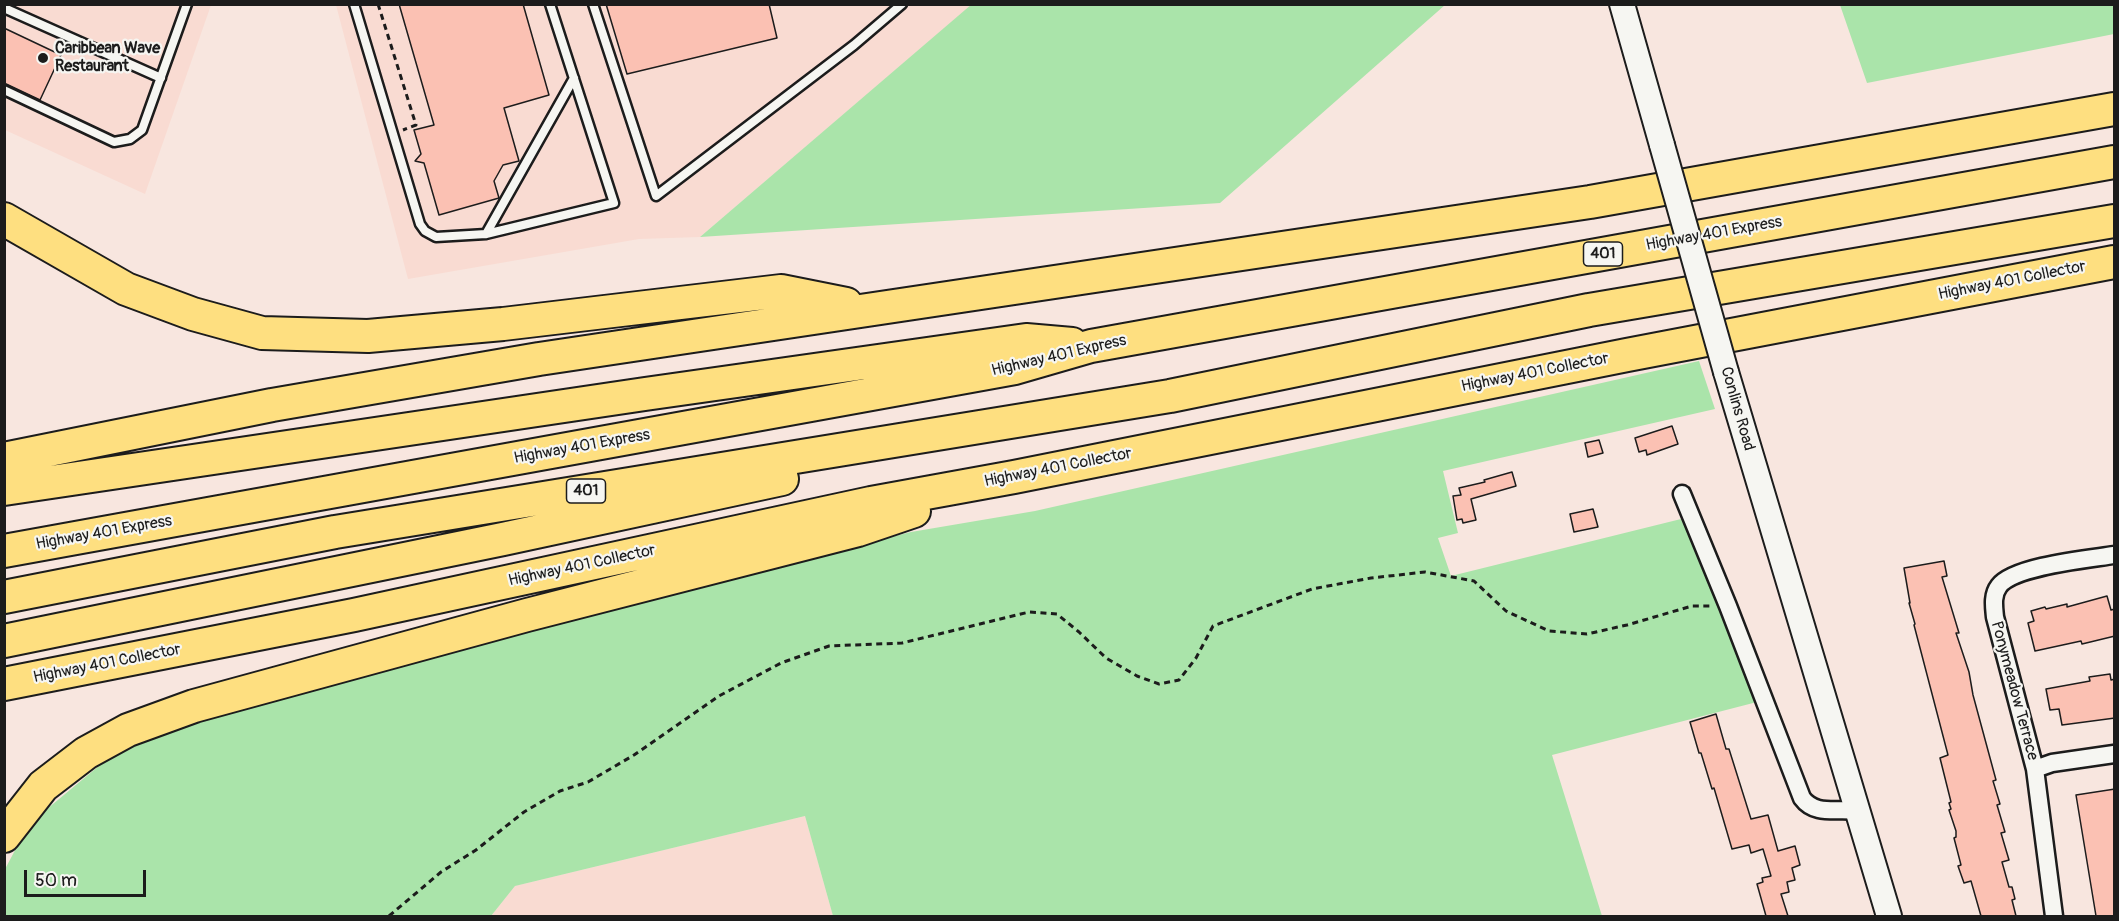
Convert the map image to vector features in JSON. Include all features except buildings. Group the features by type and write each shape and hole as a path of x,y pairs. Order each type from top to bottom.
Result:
{"highway":[{"path":"4,459 272,405 539,359 1590,202 2115,109"},
{"name":"Highway 401 Express","path":"4,551 1016,368 1091,346 2115,162"},
{"path":"4,219 126,290 193,314 262,333 379,335 503,324 781,291 868,309"},
{"name":"401","path":"4,597 335,532 1170,396 1589,310 2115,221"},
{"name":"Highway 401 Collector","path":"4,684 354,615 871,503 2115,262"},
{"path":"4,489 1026,340 1091,346"},
{"path":"4,641 514,537 1170,396"},
{"path":"4,836 43,786 86,753 128,730 194,706 527,615 858,530 1014,477"}],"street":[{"name":"Conlins Road","path":"1622,4 1726,372 1889,916"},
{"path":"1682,494 1802,798 1815,809 1857,811"},
{"name":"Ponymeadow Terrace","path":"2054,916 2035,769 1993,604 1999,586 2008,578 2030,570 2115,555"},
{"path":"2035,769 2115,754"}],"lane":[{"path":"4,90 114,142 130,139 142,130 187,4"},
{"path":"354,4 420,224 425,231 436,237 486,234 614,203 550,4"},
{"path":"592,4 656,196 854,45 902,4"},
{"path":"4,8 160,78"},
{"path":"486,234 573,78"}],"path":[{"path":"378,4 416,125 393,134"},
{"path":"389,916 441,872 476,850 524,812 560,791 588,782 634,755 719,696 781,663 829,646 903,643 1029,612 1057,614 1106,658 1137,676 1159,684 1179,680 1196,658 1214,626 1312,589 1371,578 1425,573 1474,581 1506,611 1549,631 1558,632 1587,634 1692,606 1728,606"}],"shaded area":[{"path":"5,5 211,5 145,194 5,130"},
{"path":"336,5 972,5 700,237 639,239 408,279"},
{"path":"805,816 833,916 491,916 515,886"}],"green space":[{"path":"972,4 1445,5 1220,203 700,237"},
{"path":"1840,5 2114,5 2114,34 1867,83"},
{"path":"1699,361 1715,409 1443,471 1458,533 1438,538 1451,576 1681,519 1711,579 1757,702 1552,755 1602,916 833,916 805,816 515,886 491,916 5,916 4,871 29,824 118,750 194,719 550,621 911,532 1035,511"}],"place":[{"name":"Caribbean Wave Restaurant","path":"43,58"}]}
